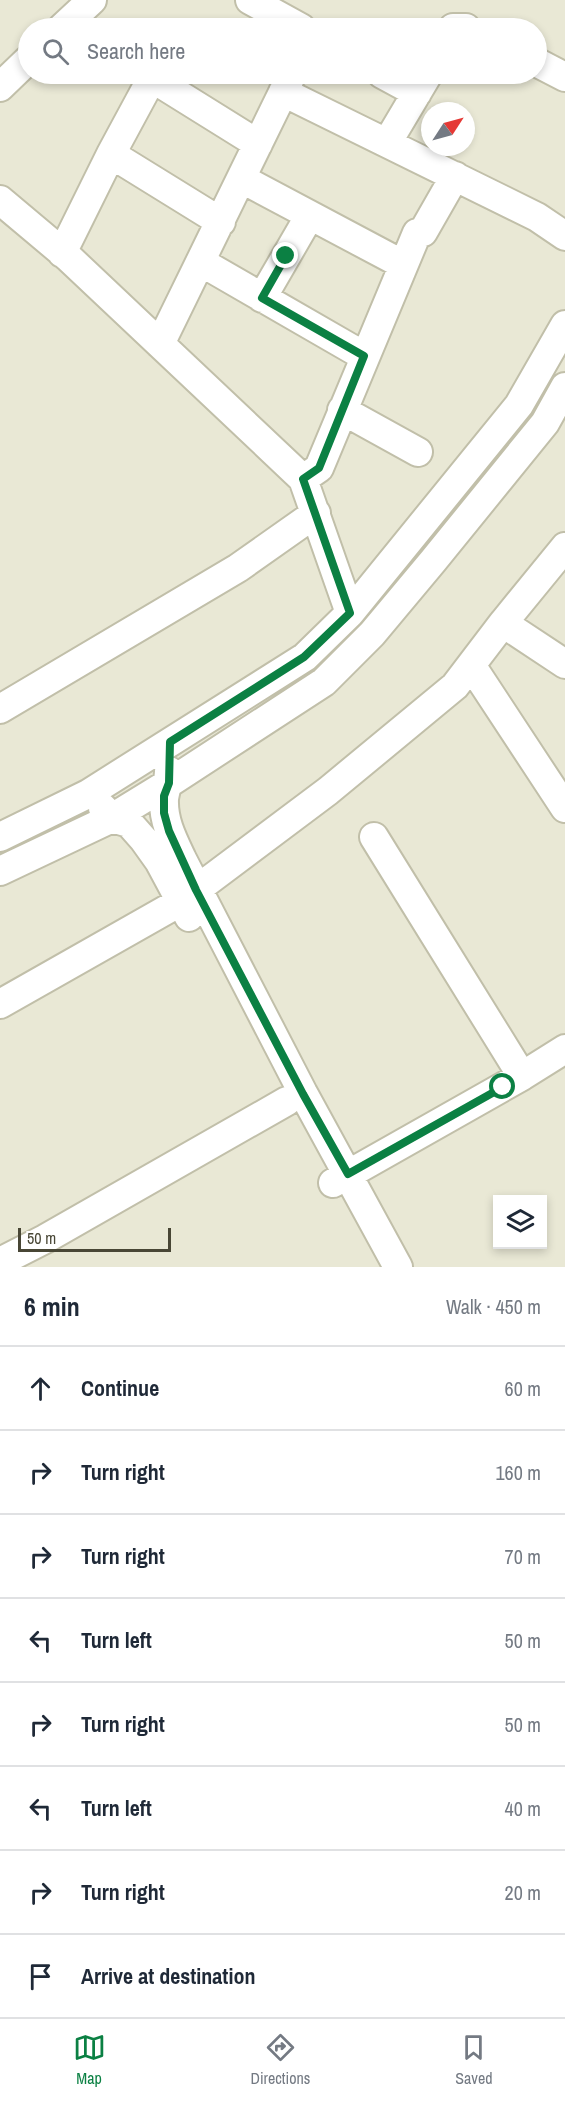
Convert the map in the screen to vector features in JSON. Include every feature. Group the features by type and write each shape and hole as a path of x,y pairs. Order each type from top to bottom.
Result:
{"street":[{"path":"73,18 92,0"},
{"path":"250,0 283,18"},
{"path":"547,67 565,77"},
{"path":"0,87 18,70"},
{"path":"62,253 149,84"},
{"path":"162,84 258,144"},
{"path":"160,344 287,84"},
{"path":"289,84 387,143 537,217 565,236"},
{"path":"387,143 421,84"},
{"path":"111,154 221,222"},
{"path":"303,479 319,468 402,264 417,233 423,232 455,176"},
{"path":"242,179 402,264"},
{"path":"0,200 62,253 303,479 350,613"},
{"path":"262,298 310,215"},
{"path":"201,262 364,356"},
{"path":"0,837 88,794 304,657 350,613 519,405 565,325"},
{"path":"0,871 112,818 324,682 372,634 555,429 565,387"},
{"path":"519,405 555,429"},
{"path":"342,410 417,452"},
{"path":"0,709 238,568 316,513"},
{"path":"0,1004 188,896 328,791 455,686 565,547"},
{"path":"503,623 565,664"},
{"path":"471,665 565,808"},
{"path":"170,742 169,783 164,796 164,813 188,896 287,1101 398,1267"},
{"path":"88,794 112,818 129,823 188,896 303,1094 379,1267"},
{"path":"374,837 522,1076"},
{"path":"340,1179 522,1076 565,1049"},
{"path":"0,1262 45,1239 287,1101"}],"shaded area":[{"path":"0,0 565,0 565,1267 0,1267"}],"route":[{"path":"286,256 262,298 364,356 319,468 303,479 350,613 304,657 170,742 169,783 164,796 164,813 169,831 196,890 303,1094 348,1174 503,1087"}]}
